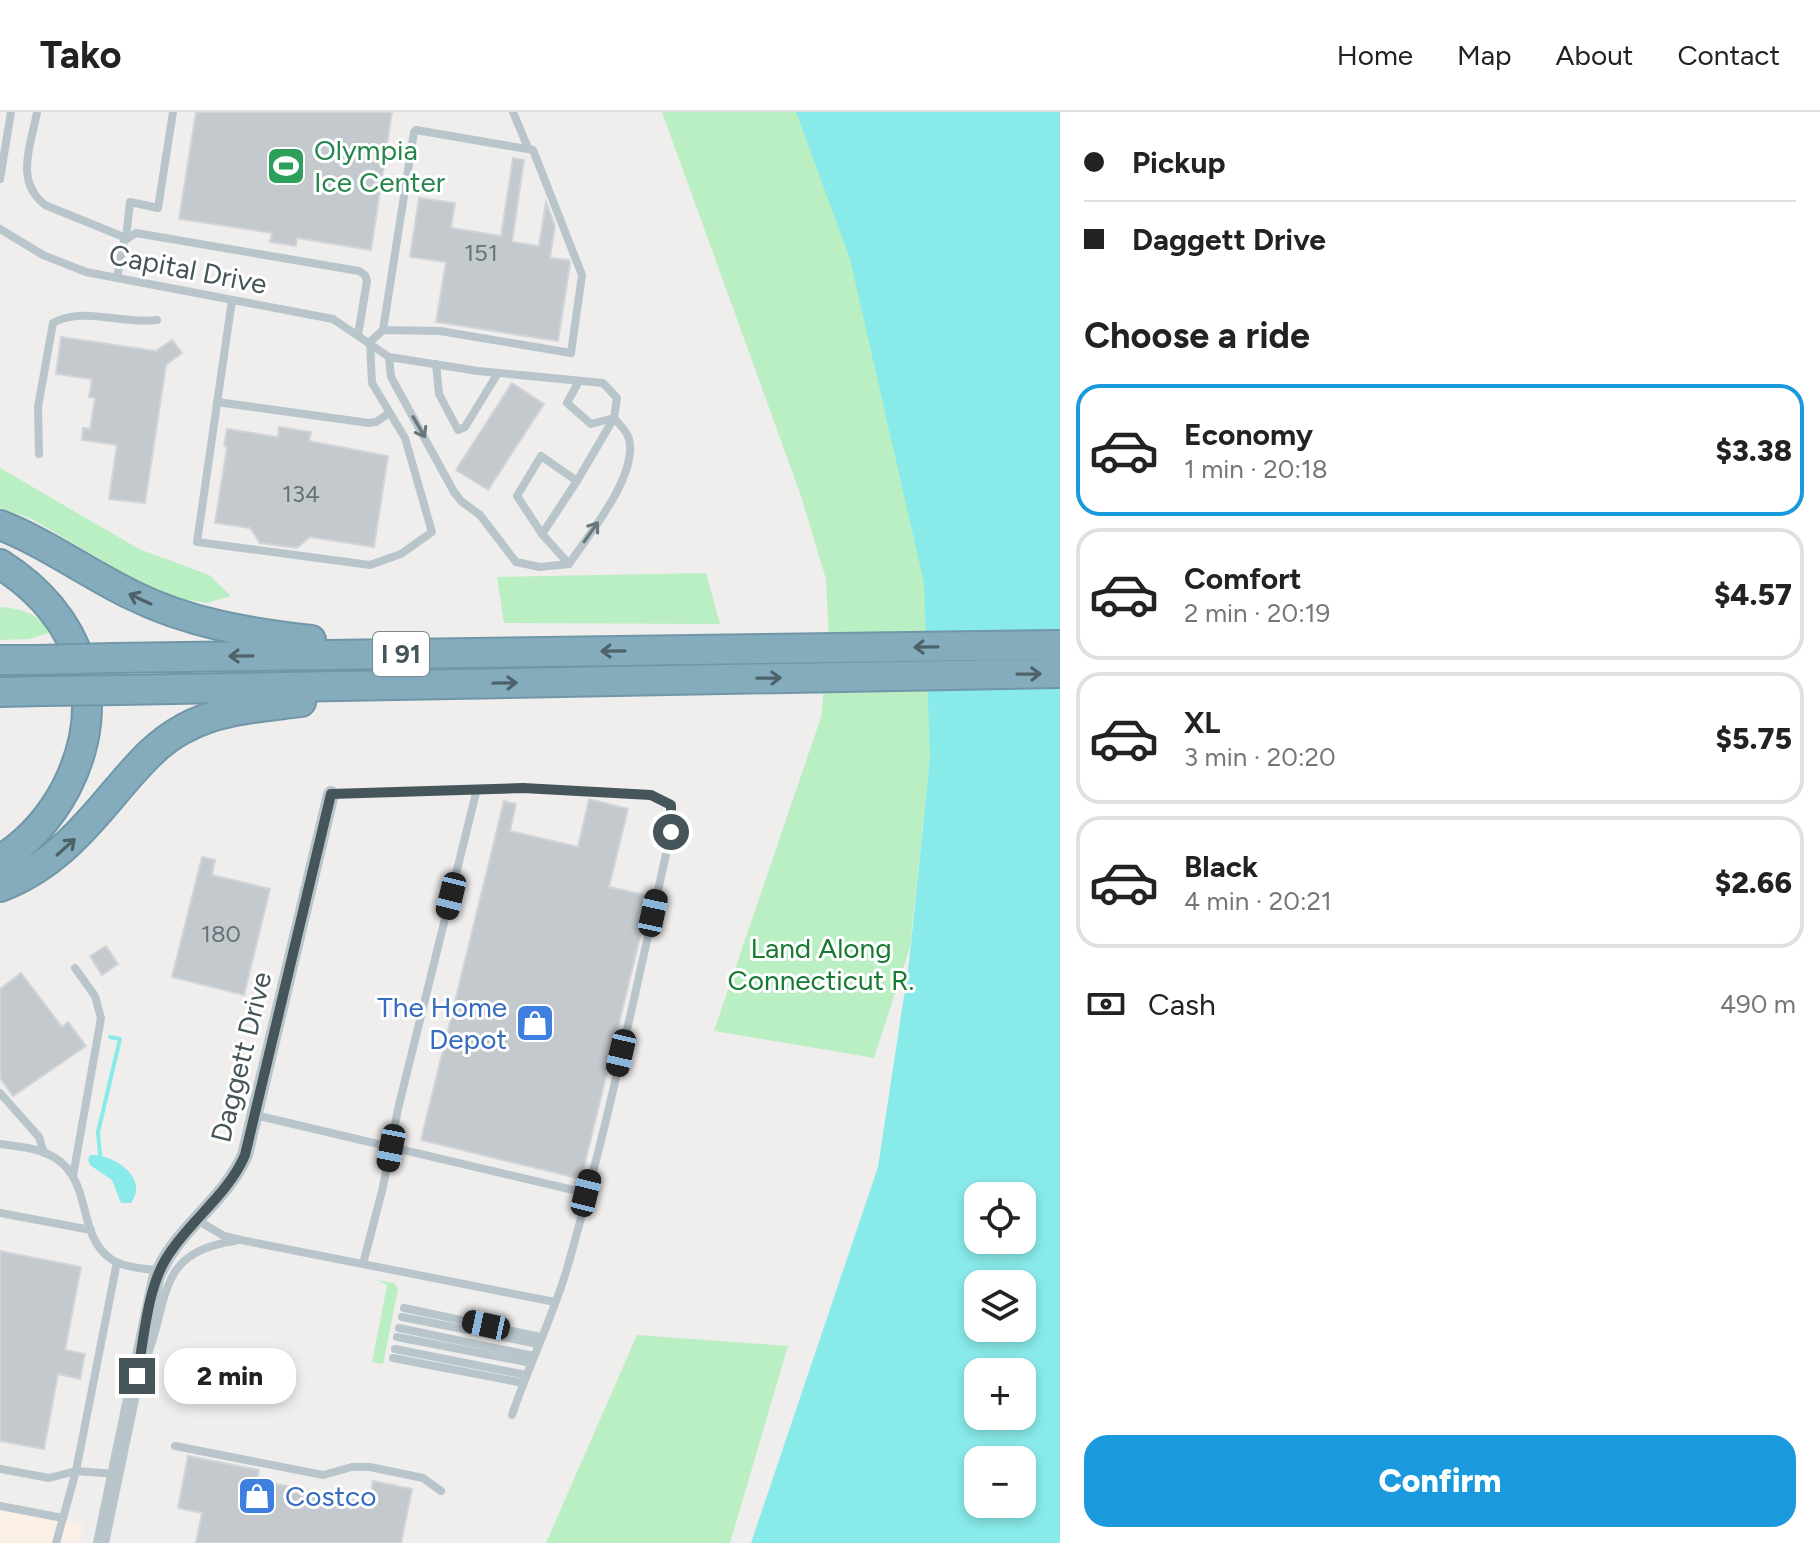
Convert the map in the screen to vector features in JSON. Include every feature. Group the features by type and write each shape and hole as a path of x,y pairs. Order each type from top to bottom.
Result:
{"highway":[{"path":"0,525 133,596 202,622 278,636 435,653"},
{"path":"0,566 42,597 66,629 85,675 86,727 74,770 56,805 23,844 0,860"},
{"name":"I 91","path":"0,660 1060,645"},
{"name":"I 91","path":"0,692 1060,673"},
{"path":"0,887 35,871 65,849 145,758 172,735 194,723 239,711 447,684"},
{"path":"0,844 37,820 53,803 74,770"}],"street":[{"name":"Daggett Drive","path":"101,1543 159,1271 168,1254 238,1170 245,1155 331,794"}],"lane":[{"path":"0,179 2,148 11,112"},
{"path":"37,112 26,175 29,187 45,205 126,238 136,233 359,271 367,281 358,335"},
{"path":"117,278 130,202 158,208 173,112"},
{"path":"513,112 528,148"},
{"path":"232,300 197,542 370,565 401,554 432,532 405,438 372,383 370,342 383,330 414,132 528,148 535,152 582,275 571,353 440,331 383,330"},
{"name":"Capital Drive","path":"0,229 43,255 86,272 333,319 389,357"},
{"path":"39,454 38,407 53,323 68,314 141,323 157,320"},
{"path":"542,534 614,418 617,398 603,383 498,373 389,357 391,377 461,501 480,515 516,562 540,567 569,564 614,499 630,455 629,435 614,418"},
{"path":"436,364 439,394 458,430 465,427 498,373"},
{"path":"579,381 567,403 591,424 614,418"},
{"path":"217,402 369,423 389,413"},
{"path":"569,564 542,534 517,496 541,456 577,481"},
{"path":"331,794 523,788 651,795 671,805 671,832 586,1193 555,1302 512,1415"},
{"path":"363,1264 477,789"},
{"path":"73,1176 101,1018 95,996 75,968"},
{"path":"0,1093 39,1137 44,1153"},
{"path":"254,1115 586,1193"},
{"path":"0,1144 44,1153 66,1167 80,1188 98,1247 117,1262 159,1271"},
{"path":"0,1213 91,1230"},
{"path":"196,1220 224,1236 241,1240 555,1302"},
{"path":"131,1405 171,1275 197,1251 241,1240"},
{"path":"56,1543 76,1471 117,1262"},
{"path":"403,1312 540,1341"},
{"path":"398,1332 532,1359"},
{"path":"394,1353 524,1379"},
{"path":"175,1446 319,1475 352,1467 370,1467 423,1478 441,1491"},
{"path":"0,1469 49,1478 76,1471 117,1474"},
{"path":"0,1506 63,1518"}],"shaded area":[{"path":"0,1507 84,1524 78,1543 0,1543"}],"green space":[{"name":"Land Along Connecticut R.","path":"662,112 807,112 928,434 930,757 910,947 874,1058 714,1031 821,717 829,637 826,579 801,496"},
{"path":"0,468 139,549 209,575 231,596 207,603 163,596 32,519 0,508"},
{"path":"706,573 720,624 504,623 497,577"},
{"path":"0,607 29,614 42,621 52,632 29,639 0,640"},
{"path":"377,1280 394,1283 398,1289 383,1364 372,1362 387,1285"},
{"path":"637,1335 788,1346 730,1543 546,1543"}],"water":[{"path":"796,112 1060,112 1060,1543 751,1543 878,1167 909,963 930,757 924,583 850,259"},
{"path":"90,1155 109,1158 132,1176 136,1194 131,1203 121,1203 112,1180 90,1165"}],"building":[{"name":"Olympia Ice Center","path":"196,112 392,112 371,250 297,238 296,246 270,242 272,233 179,219"},
{"path":"513,158 524,160 512,242 539,246 546,202 555,226 550,258 569,260 570,264 558,341 436,322 446,262 410,257 419,198 455,203 451,228 501,236"},
{"path":"61,337 156,351 172,340 182,353 166,365 145,503 109,499 117,445 82,440 83,428 90,429 95,398 89,397 92,379 56,374"},
{"path":"512,383 544,404 488,490 456,470"},
{"path":"279,427 311,432 309,441 388,456 374,547 310,537 297,548 260,543 250,528 215,523 227,429 278,437"},
{"name":"The Home Depot","path":"589,799 628,809 609,887 650,896 581,1179 421,1140 504,801 516,804 510,831 578,847"},
{"path":"202,857 215,860 212,875 270,889 244,995 172,977"},
{"path":"106,946 118,964 102,975 90,956"},
{"path":"21,973 62,1027 68,1022 86,1046 13,1096 0,1078 0,989"},
{"path":"0,1251 81,1267 65,1350 85,1354 80,1379 58,1374 44,1449 0,1441"},
{"name":"Costco","path":"188,1456 259,1470 257,1480 369,1503 373,1481 412,1489 401,1543 196,1543 202,1513 178,1508"}],"waterway":[{"path":"100,1155 98,1132 120,1039 110,1037"}],"place":[{"name":"Olympia Ice Center","path":"286,166"},
{"name":"The Home Depot","path":"535,1023"},
{"name":"Costco","path":"257,1496"}],"route":[{"path":"137,1376 156,1279 163,1263 177,1242 233,1178 245,1155 331,794 523,788 651,795 671,805 671,832"}]}
